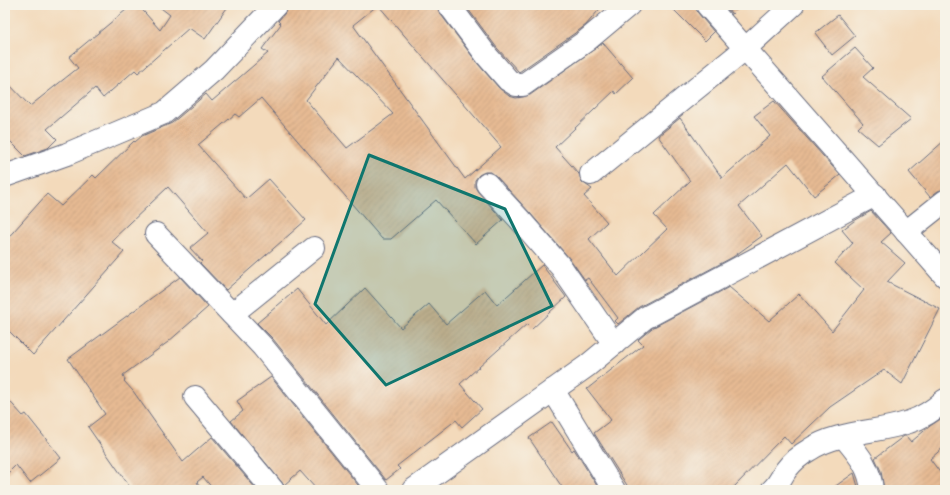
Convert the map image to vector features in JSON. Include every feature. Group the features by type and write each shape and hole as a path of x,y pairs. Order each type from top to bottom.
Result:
{"street":[{"path":"5,176 67,154 164,113 214,70 276,5"},
{"path":"449,5 487,56 508,80 516,85 523,85 586,41 629,5"},
{"path":"707,5 945,276"},
{"path":"591,174 746,48 793,5"},
{"path":"487,184 561,267 614,344"},
{"path":"413,490 587,366 645,318 875,195"},
{"path":"906,232 945,201"},
{"path":"156,234 263,347 378,490"},
{"path":"232,314 314,248"},
{"path":"553,390 614,490"},
{"path":"195,397 272,490"},
{"path":"772,490 777,486 785,471 810,449 827,441 910,422 927,414 945,400"},
{"path":"844,437 866,466 871,479 872,490"}],"highlighted area":[{"path":"369,155 505,209 552,306 386,385 315,304"}],"building":[{"path":"132,5 138,5 160,30 170,15 157,5 229,5 205,39 189,28 138,73 135,70 103,98 95,88 47,129 57,139 48,148 25,156 5,136 5,80 30,106 78,68 69,57"},
{"path":"288,5 378,5 437,5 439,12 478,64 499,88 509,96 516,98 530,95 603,43 633,78 616,94 614,91 555,147 579,174 582,182 592,189 584,196 607,222 589,239 618,276 667,229 654,215 690,181 658,136 680,118 722,178 770,136 754,116 774,101 840,175 814,196 788,163 739,206 762,236 733,257 639,307 618,324 615,321 618,318 588,278 585,280 570,259 530,213 491,172 485,172 479,175 475,180 475,187 503,220 476,244 436,200 391,239 382,239 261,98 239,117 235,114 198,145 246,199 269,179 306,220 226,290 200,263 202,261 190,248 208,233 168,187 111,241 124,252 33,355 5,327 5,241 47,194 61,206 93,175 96,178 134,141 135,142 142,136 172,123 206,94 212,101 268,53 262,49 281,24 278,21 285,13","holes":["378,5 501,147 465,179 353,25","339,57 393,114 347,148 306,100"]},
{"path":"465,5 603,5 586,25 519,72 497,48"},
{"path":"669,5 695,5 698,13 714,32 705,41"},
{"path":"724,5 741,5 732,14"},
{"path":"838,15 855,36 832,55 815,33"},
{"path":"855,48 873,68 863,77 911,119 878,145 858,128 863,123 822,76"},
{"path":"945,140 945,189 938,191 930,197 909,172"},
{"path":"871,211 891,233 881,242 905,263 887,282 940,309 902,384 884,370 830,407 791,444 784,436 731,490 630,490 594,433 611,420 587,389 643,345 638,340 652,328 729,287 769,321 799,294 832,331 864,290 835,263 853,243 842,230"},
{"path":"542,265 566,297 532,329 527,324 460,384 482,409 462,427 456,420 397,466 400,469 386,480 273,339 257,323 297,289 326,325 365,288 401,328 429,304 446,324 485,290 497,305"},
{"path":"180,277 208,307 168,342 123,375 124,381 133,391 183,462 212,437 257,490 214,490 203,477 197,482 202,490 132,490 88,427 105,414 68,359"},
{"path":"271,377 362,490 317,490 300,471 284,485 231,421 243,411 237,401"},
{"path":"5,396 23,416 26,414 61,458 30,483 16,465 5,476"},
{"path":"945,416 945,446 930,459 945,479 945,490 884,490 881,471 875,458 904,436 906,436 911,442"},
{"path":"552,422 572,451 574,449 599,489 564,490 529,438"},
{"path":"854,473 859,490 830,490"}]}
